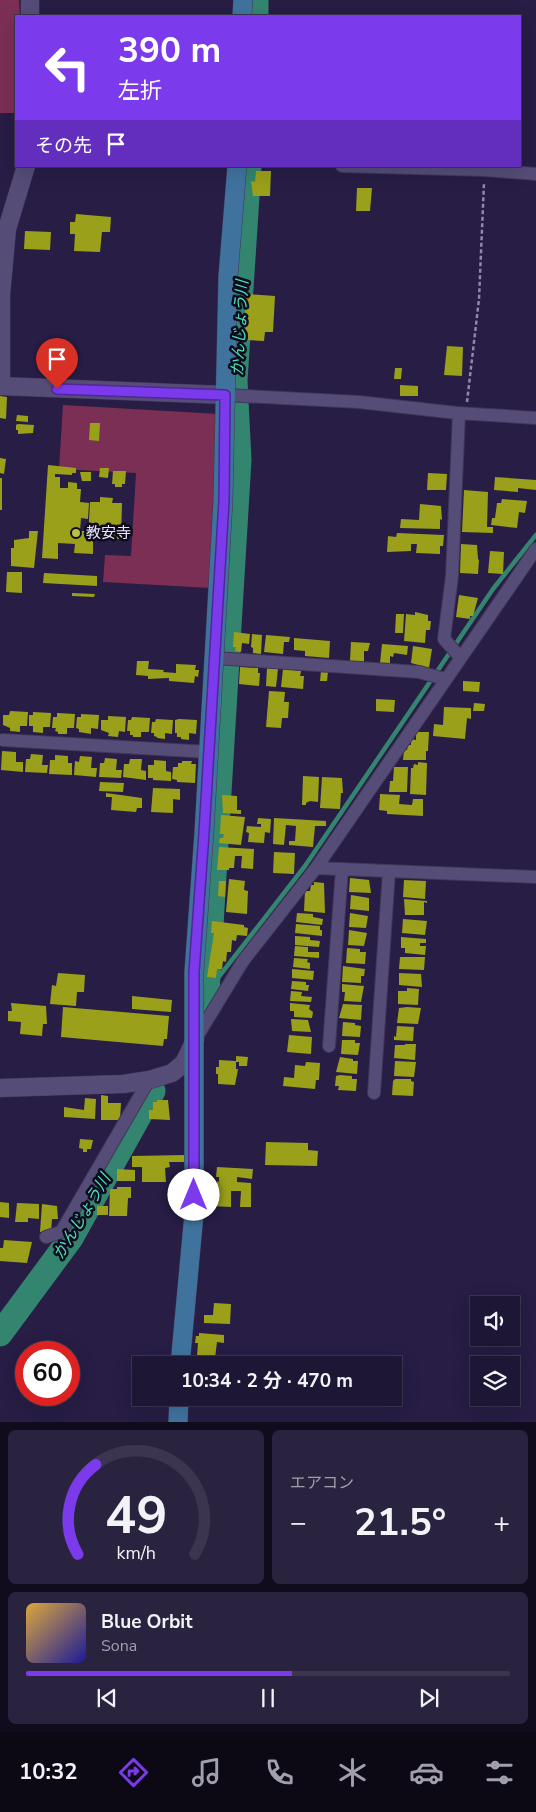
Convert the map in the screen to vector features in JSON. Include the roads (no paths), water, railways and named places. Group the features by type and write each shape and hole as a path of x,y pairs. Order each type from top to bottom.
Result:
{"main road":[{"path":"242,15 243,0"},
{"path":"181,1356 194,1214 194,972 209,752 222,658 224,501 232,396 228,277 237,167"},
{"path":"178,1422 179,1406"}],"street":[{"path":"30,0 30,15"},
{"path":"26,167 7,229 2,295 0,386 359,402 462,413 536,418"},
{"path":"378,167 485,170 536,174"},
{"path":"460,657 444,639 452,576 462,413"},
{"path":"0,1088 124,1084 172,1074 184,1063 195,1040 243,961 316,868 536,549"},
{"path":"222,658 419,672 445,679"},
{"path":"3,740 209,752"},
{"path":"316,868 536,877"},
{"path":"329,1046 342,869"},
{"path":"374,1093 388,871"},
{"path":"46,1237 61,1232 149,1080"}],"waterway":[{"name":"かんじょう川","path":"256,0 256,15"},
{"name":"かんじょう川","path":"204,999 207,992 239,460 235,381 249,167"},
{"path":"207,992 305,866 493,589 536,535"},
{"name":"かんじょう川","path":"0,1334 71,1238 153,1091"}],"place":[{"name":"教安寺","path":"76,533"}]}
